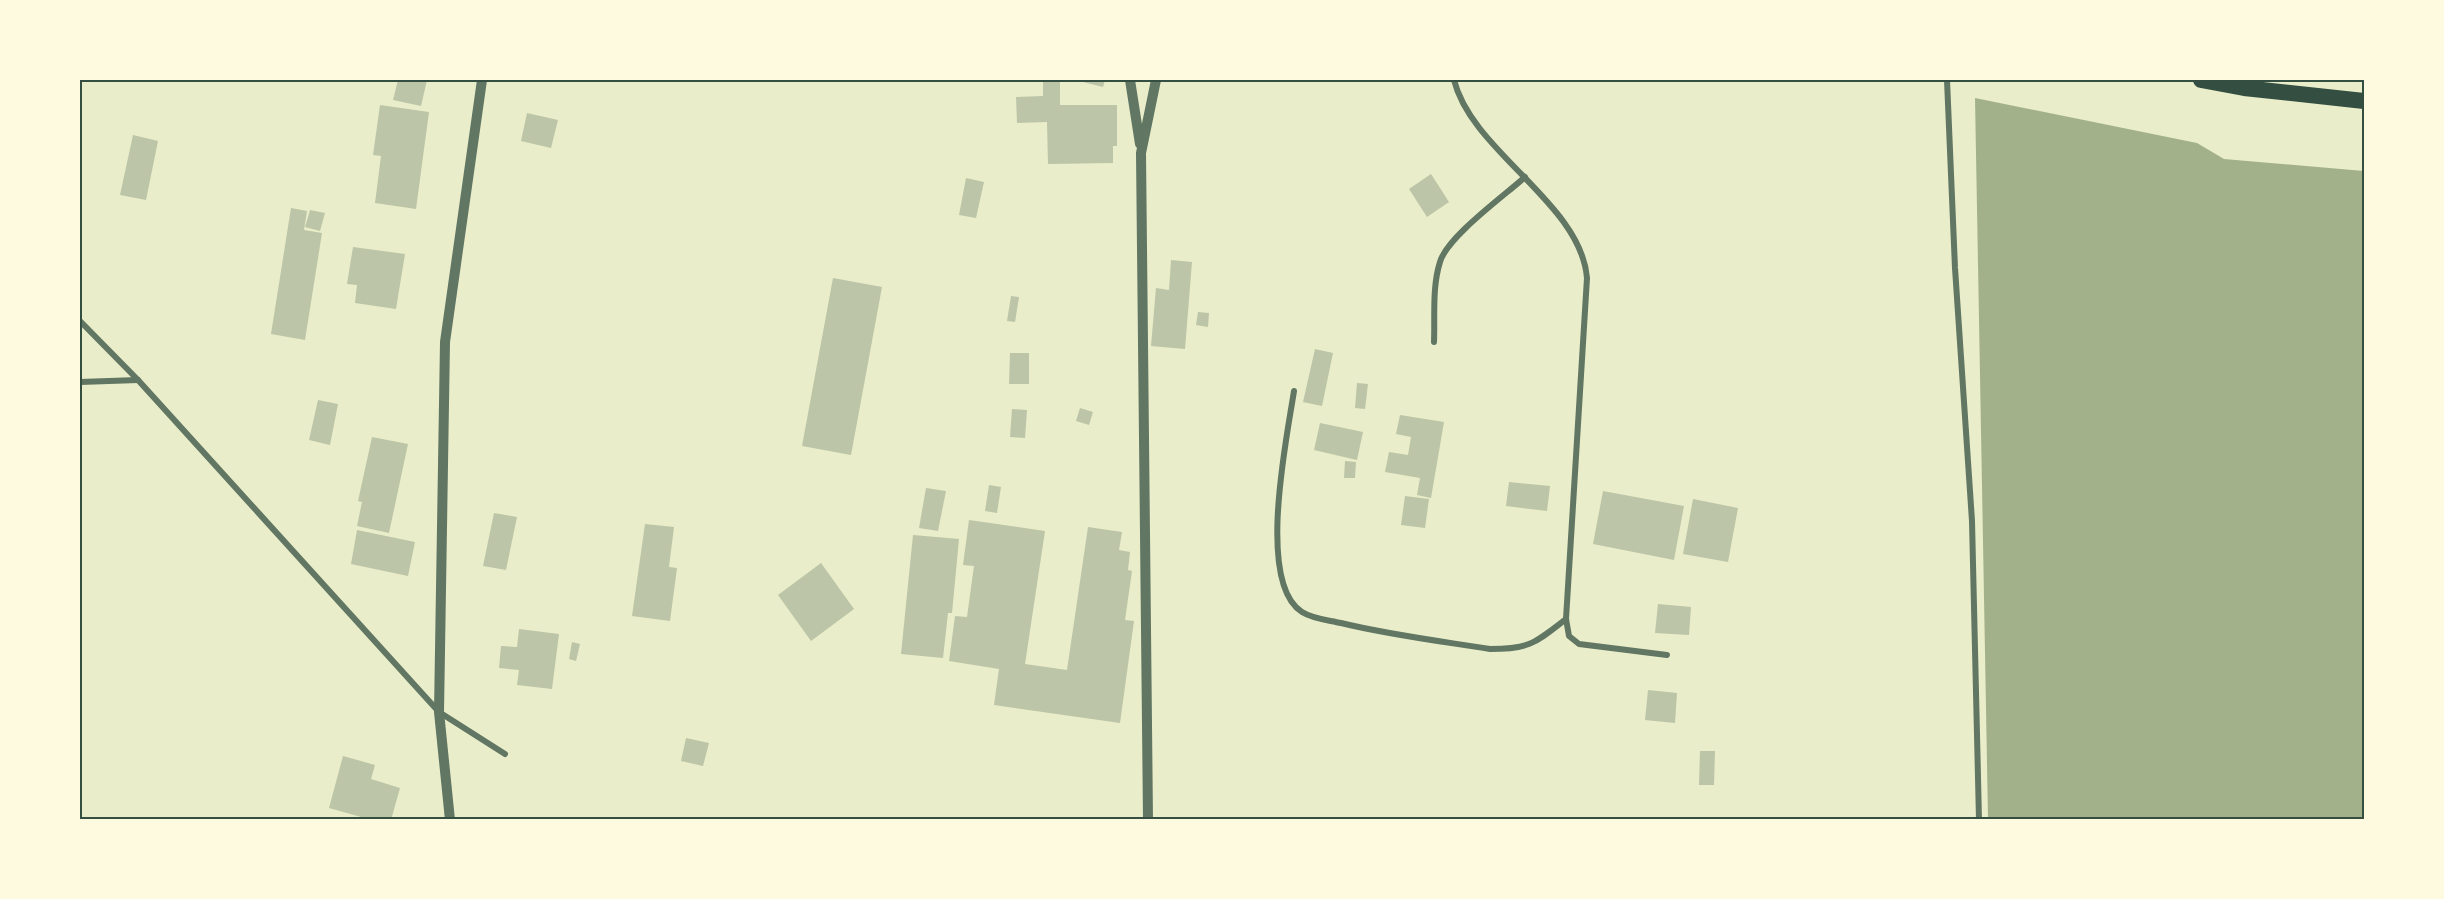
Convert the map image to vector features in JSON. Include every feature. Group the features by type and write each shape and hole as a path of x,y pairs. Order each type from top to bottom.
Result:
{"highway":[{"path":"2201,80 2244,88 2364,101"}],"street":[{"path":"450,819 439,712 445,342 482,80"},
{"path":"1130,80 1141,153 1148,819"},
{"path":"1141,153 1155,80"},
{"path":"1454,80 1457,91 1484,133 1525,177 1581,248 1587,279 1566,619 1569,636 1579,644 1668,656"},
{"path":"1947,80 1955,268 1972,521 1979,819"},
{"path":"1434,342 1436,280 1440,261 1450,244 1525,177"},
{"path":"80,321 138,380 439,712 505,754"},
{"path":"80,382 138,380"},
{"path":"1294,391 1277,509 1278,561 1291,602 1299,610 1309,616 1356,627 1490,649 1511,649 1533,645 1566,619"}],"shaded area":[{"path":"1975,98 2197,143 2224,159 2364,171 2364,819 1988,819"}],"building":[{"path":"398,80 427,80 421,106 393,100"},
{"path":"1075,80 1105,80 1103,87"},
{"path":"1043,82 1060,82 1060,105 1117,105 1117,146 1113,146 1113,163 1048,164 1047,122 1017,123 1016,97 1043,96"},
{"path":"380,105 429,112 416,209 375,203 381,156 373,155"},
{"path":"527,113 558,120 551,148 521,141"},
{"path":"133,135 158,141 146,200 120,195"},
{"path":"1431,174 1449,202 1427,217 1409,189"},
{"path":"966,178 984,182 976,218 959,215"},
{"path":"291,208 307,211 304,230 322,233 305,340 271,334"},
{"path":"310,210 325,213 320,231 305,227"},
{"path":"353,247 405,254 396,309 355,303 357,285 347,284"},
{"path":"1171,260 1192,262 1185,349 1151,346 1156,288 1169,290"},
{"path":"833,278 882,287 851,455 802,446"},
{"path":"1011,296 1019,297 1015,322 1007,321"},
{"path":"1198,312 1209,313 1208,327 1196,325"},
{"path":"1315,349 1333,353 1322,406 1303,402"},
{"path":"1010,353 1029,353 1029,384 1009,384"},
{"path":"1357,383 1368,384 1365,409 1355,408"},
{"path":"318,400 338,404 330,445 309,440"},
{"path":"1080,408 1093,412 1089,425 1076,421"},
{"path":"1012,409 1027,410 1025,438 1010,437"},
{"path":"1400,415 1444,422 1431,498 1417,495 1420,478 1385,472 1389,452 1408,455 1411,437 1396,434"},
{"path":"1320,423 1363,432 1357,460 1314,450"},
{"path":"372,437 408,444 389,533 357,526 362,502 358,501"},
{"path":"1345,461 1356,462 1355,478 1344,478"},
{"path":"1509,482 1550,486 1547,511 1506,506"},
{"path":"989,485 1001,487 997,513 985,511"},
{"path":"926,488 946,491 938,531 919,528"},
{"path":"1603,491 1684,506 1674,560 1593,544"},
{"path":"1405,496 1429,499 1425,528 1401,525"},
{"path":"1693,499 1738,508 1728,562 1683,554"},
{"path":"494,513 517,517 506,570 483,566"},
{"path":"969,520 1045,531 1025,664 1067,670 1088,527 1122,532 1119,550 1130,552 1128,570 1132,571 1125,620 1134,621 1120,723 994,705 999,669 949,661 955,616 967,617 974,566 963,565"},
{"path":"645,524 674,527 669,567 677,568 670,621 632,616"},
{"path":"357,530 415,542 408,576 351,564"},
{"path":"913,535 959,539 952,613 948,613 943,658 901,654"},
{"path":"821,563 854,609 811,641 778,595"},
{"path":"1658,604 1691,607 1689,635 1655,633"},
{"path":"519,629 559,634 552,689 517,685 519,670 499,668 501,646 517,647"},
{"path":"572,642 580,644 576,661 569,659"},
{"path":"1648,690 1677,693 1675,723 1645,720"},
{"path":"686,738 709,743 703,766 681,761"},
{"path":"1700,751 1715,751 1714,785 1699,785"},
{"path":"343,756 375,765 371,779 400,788 391,820 372,820 329,808"}]}
